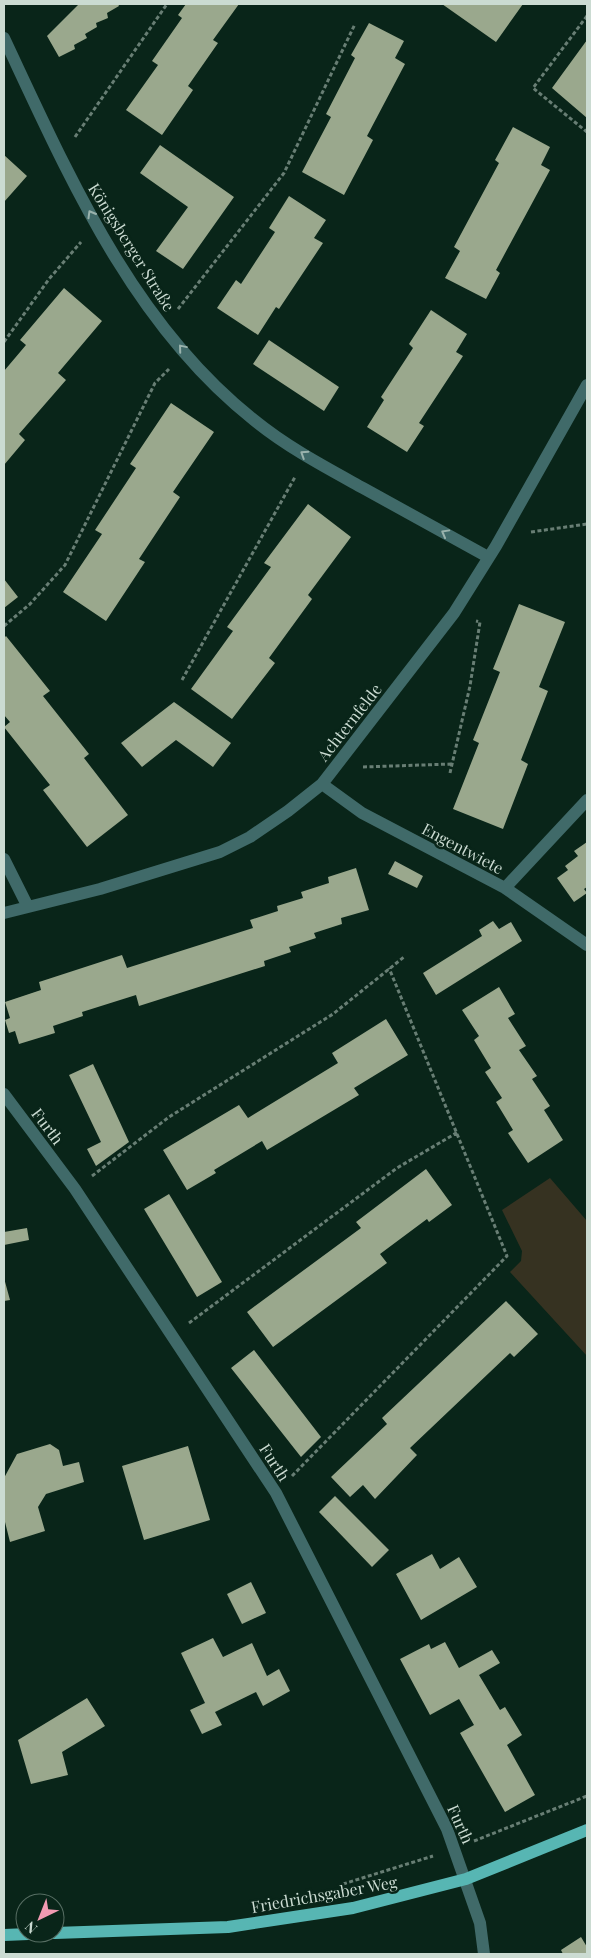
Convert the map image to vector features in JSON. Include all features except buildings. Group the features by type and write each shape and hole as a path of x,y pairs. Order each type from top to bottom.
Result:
{"main road":[{"name":"Friedrichsgaber Weg","path":"65,1933 228,1927 353,1908 466,1879 587,1830"}],"street":[{"name":"Königsberger Straße","path":"4,38 61,158 115,257 164,327 210,382 254,420 307,457 488,557"},
{"name":"Achternfelde","path":"4,913 100,889 220,852 250,838 322,784 454,612 501,536 587,385"},
{"name":"Engentwiete","path":"322,784 362,813 505,888 587,945"},
{"path":"505,888 587,800"},
{"path":"4,859 28,907"},
{"name":"Furth","path":"4,1094 75,1189 276,1493 447,1829 466,1879 480,1924 484,1954"}],"path":[{"path":"61,158 167,4"},
{"path":"587,16 533,88 587,132"},
{"path":"164,327 284,173 355,24"},
{"path":"4,342 49,278 97,224"},
{"path":"4,626 30,604 65,565 155,383 186,352"},
{"path":"182,680 307,457"},
{"path":"501,536 587,524"},
{"path":"450,773 470,686 480,622 454,612"},
{"path":"334,768 452,764"},
{"path":"75,1189 169,1118 333,1014 404,957"},
{"path":"276,1493 508,1256 390,968"},
{"path":"173,1335 397,1168 458,1132"},
{"path":"334,1887 455,1849 587,1796"}],"shaded area":[{"path":"550,1178 587,1221 587,1356 510,1272 521,1261 522,1251 502,1210"}]}
